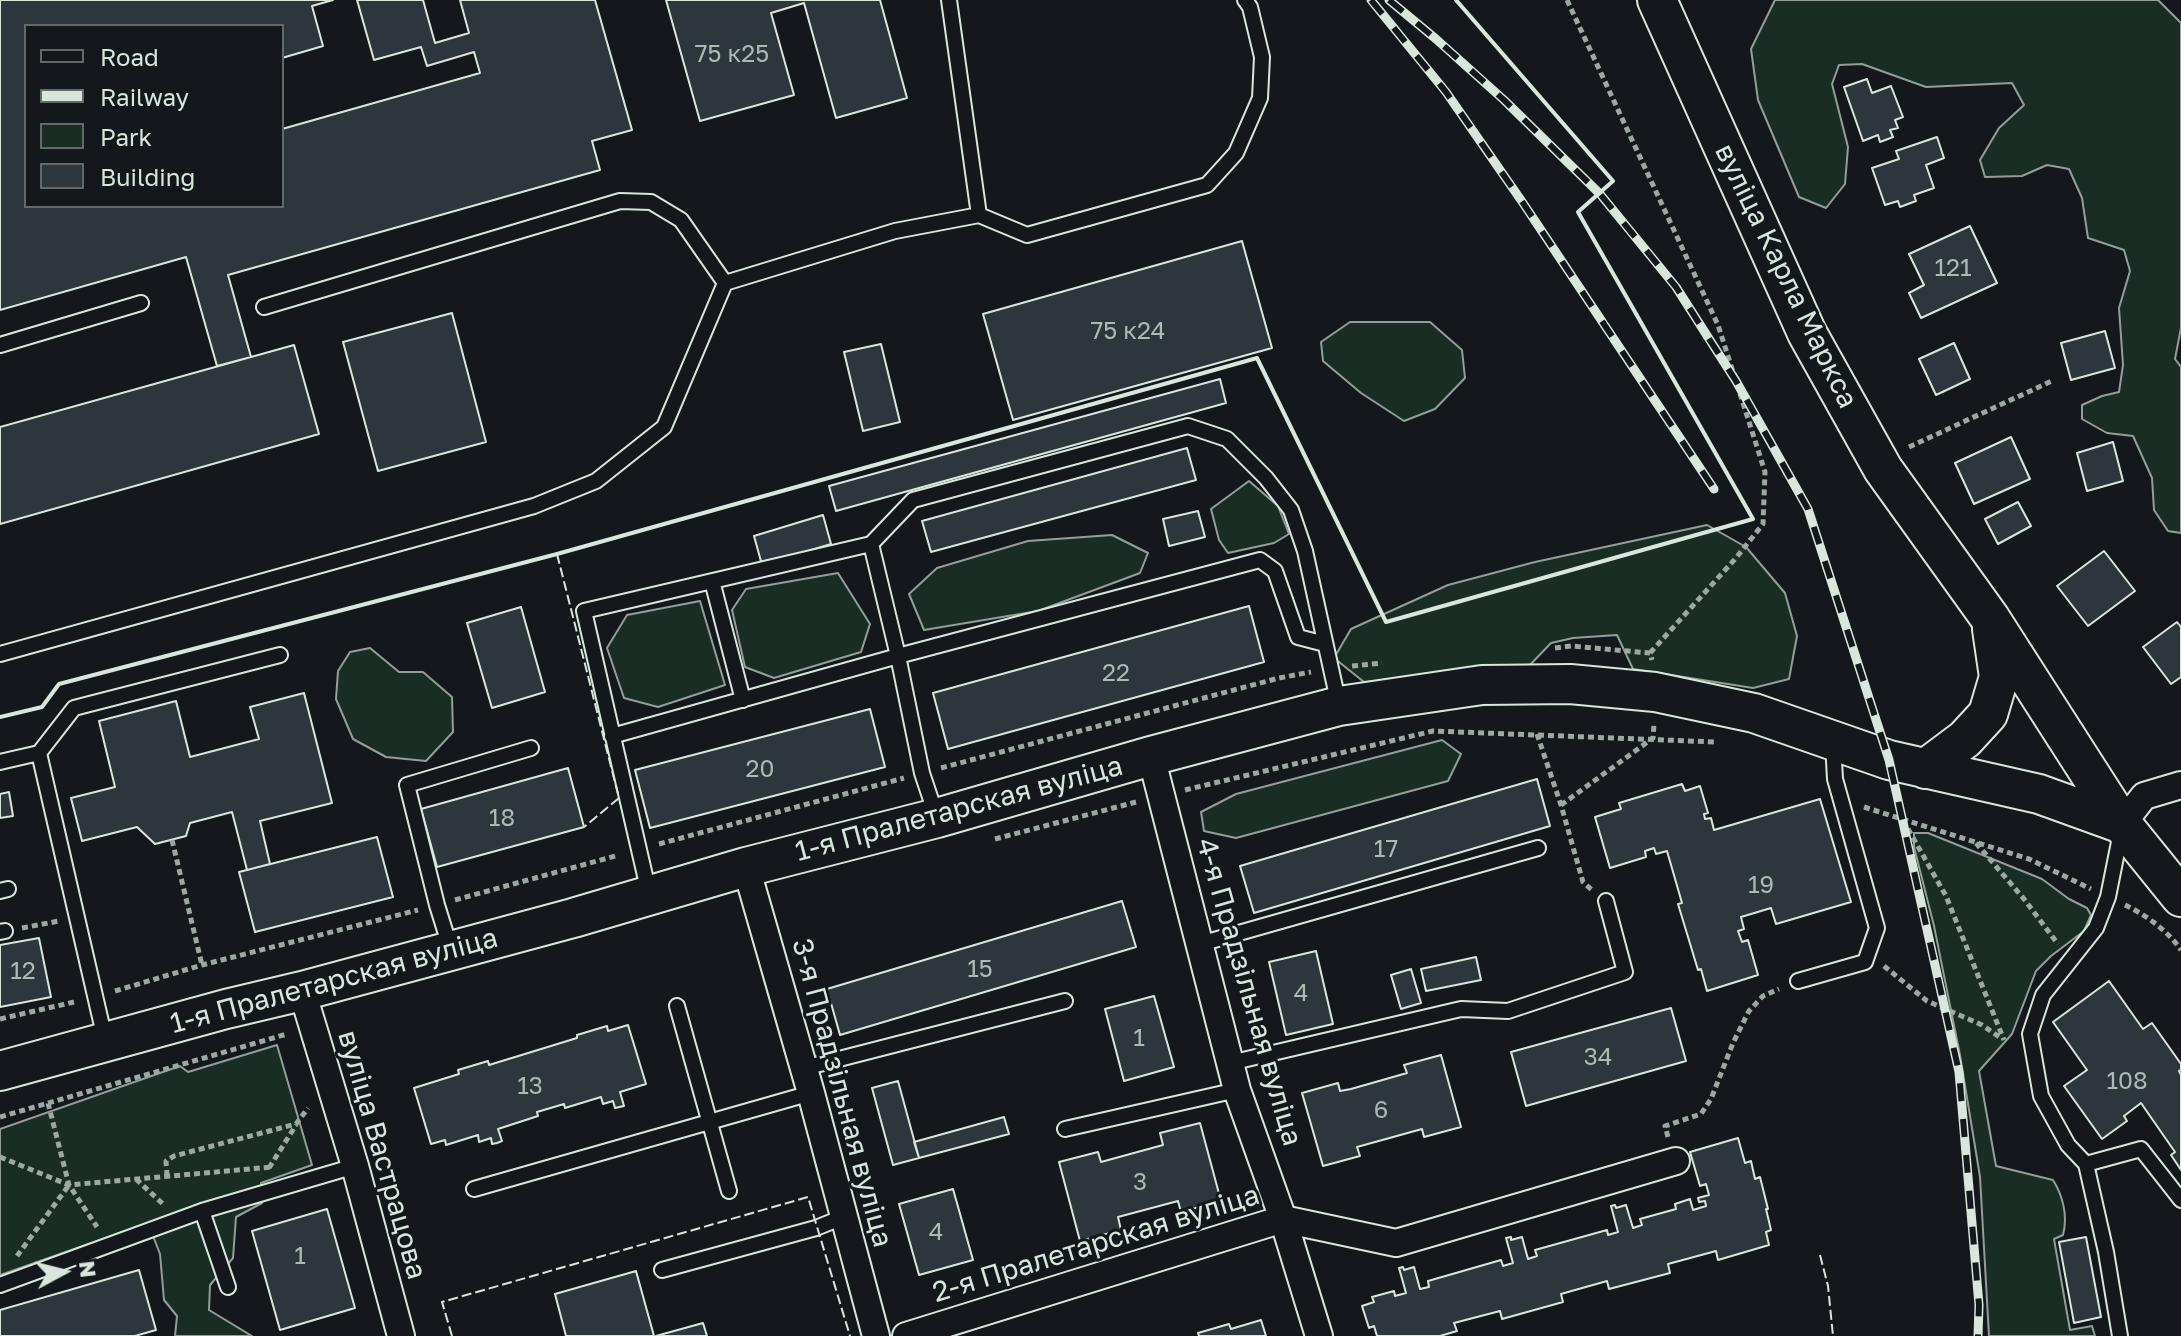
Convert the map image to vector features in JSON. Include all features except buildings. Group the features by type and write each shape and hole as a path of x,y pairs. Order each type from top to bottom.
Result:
{"main road":[{"name":"вуліца Карла Маркса","path":"1657,0 1807,333 1883,469 1990,618 2122,824 2181,897"},
{"name":"вуліца Карла Маркса","path":"1925,769 1965,739 1988,714 1999,677 1990,618"},
{"name":"1-я Пралетарская вуліца","path":"0,1071 226,1009 307,1009 451,950 1339,706 1482,685 1570,684 1655,692 1754,713 1889,760 1925,769"},
{"path":"1925,769 2039,794 2122,824"}],"street":[{"name":"4-я Прадзільная вуліца","path":"1151,756 1237,1090 1283,1219 1319,1336"},
{"path":"2122,824 2144,796 2181,785"},
{"name":"3-я Прадзільная вуліца","path":"746,867 808,1080 876,1336"},
{"name":"вуліца Вастрацова","path":"307,1009 355,1166 401,1336"},
{"name":"2-я Пралетарская вуліца","path":"906,1336 1283,1219 1396,1243 1676,1161"}],"lane":[{"path":"949,0 979,215"},
{"path":"725,283 895,231 979,215 1027,235 1207,185 1236,153 1260,98 1262,57 1250,7 1245,0"},
{"path":"264,307 620,201 651,202 681,220 725,283"},
{"path":"0,654 534,506 596,481 664,427 725,283"},
{"path":"0,345 141,303"},
{"path":"650,896 584,611 871,544 913,500 1188,426 1227,439 1266,478 1291,510 1305,551 1339,706"},
{"path":"871,544 922,773 937,818"},
{"path":"612,736 1260,560 1275,571 1298,637 1325,644"},
{"path":"712,581 743,700"},
{"path":"0,762 39,753 74,708 280,655"},
{"path":"1798,981 1865,962 1877,928 1835,779 1832,739"},
{"path":"451,950 407,785 531,748"},
{"path":"39,753 106,1043"},
{"path":"2120,1336 2106,1252 2086,1164 2068,1145 2041,1096 2030,1034 2043,995 2096,928 2108,897 2122,824"},
{"path":"1200,944 1538,848"},
{"path":"1230,1063 1461,1009 1508,1011 1625,972 1606,901"},
{"path":"474,1189 709,1121 808,1080 1065,1001"},
{"path":"677,1006 729,1191"},
{"path":"1065,1129 1237,1090"},
{"path":"2086,1164 2141,1149 2181,1200"},
{"path":"0,1285 202,1211 355,1166"},
{"path":"202,1211 228,1287"},
{"path":"662,1270 816,1228 843,1217"}],"path":[{"path":"1567,0 1718,325 1765,472 1763,524 1650,653"},
{"path":"1900,451 2054,380"},
{"path":"1543,648 1571,646 1650,653"},
{"path":"1650,653 1653,664"},
{"path":"0,1019 95,997 202,965 437,905 1279,678 1394,661"},
{"path":"1653,738 1654,723"},
{"path":"982,843 1162,795 1433,731 1725,742"},
{"path":"1537,734 1583,882 1606,901"},
{"path":"1561,805 1653,738"},
{"path":"1835,779 1864,808 2029,859 2135,910 2173,938 2181,950"},
{"path":"1903,820 1946,896 2004,1040"},
{"path":"172,840 202,965"},
{"path":"1976,842 2024,899 2069,961"},
{"path":"3,932 77,918"},
{"path":"1868,953 1927,1001 1982,1025 2036,1065"},
{"path":"1676,1161 1665,1126 1701,1114 1711,1099 1749,1011 1763,996 1798,981"},
{"path":"0,1117 48,1103 307,1009"},
{"path":"253,1196 296,1124 329,1081"},
{"path":"48,1103 69,1185 109,1245"},
{"path":"167,1176 166,1161 174,1156 296,1124"},
{"path":"0,1157 69,1185 270,1166 308,1180"},
{"path":"135,1179 180,1219"},
{"path":"9,1268 69,1185"}],"green space":[{"path":"1775,0 2158,0 2181,23 2181,328 2175,359 2181,367 2181,533 2168,531 2154,510 2152,478 2133,436 2107,433 2082,419 2082,405 2119,392 2123,365 2119,308 2130,271 2124,250 2088,238 2082,198 2069,169 2047,165 2022,176 1985,177 1980,160 1999,128 2024,105 2012,83 1926,87 1862,64 1839,65 1832,84 1848,147 1845,184 1826,208 1799,197 1758,100 1751,49"},
{"path":"1350,322 1430,322 1462,350 1465,378 1435,409 1404,421 1361,393 1323,361 1321,342"},
{"path":"1249,481 1278,506 1289,534 1274,543 1228,553 1219,540 1211,509"},
{"path":"1707,525 1746,547 1785,593 1797,636 1789,679 1753,688 1633,669 1617,635 1551,643 1528,667 1471,675 1364,682 1334,658 1351,629 1448,585 1535,562"},
{"path":"1112,535 1148,553 1140,573 1038,611 924,630 909,594 937,568 1028,541"},
{"path":"838,573 870,624 861,652 774,678 745,667 732,610 746,589"},
{"path":"700,601 725,685 658,707 624,698 607,648 627,615"},
{"path":"370,648 399,672 423,672 452,697 453,732 426,761 386,757 353,739 336,699 338,671 350,652"},
{"path":"1442,740 1461,754 1448,781 1236,838 1204,831 1201,812 1236,794"},
{"path":"1914,833 1928,833 2042,879 2087,908 2091,915 2084,931 2036,971 2012,1034 1979,1071 1996,1166 2053,1180 2059,1193 2065,1213 2064,1228 2063,1235 2054,1239 2070,1330 2092,1326 2095,1336 1989,1336 1980,1177 1960,1055 1934,926 1914,847"},
{"path":"277,1045 312,1165 261,1183 262,1203 236,1217 233,1258 210,1285 209,1310 252,1336 175,1336 177,1316 164,1300 160,1254 148,1223 0,1275 0,1129 180,1066 188,1072"}],"railway":[{"path":"1371,0 1446,92 1714,489"},
{"path":"1389,0 1504,100 1600,194 1676,287 1736,381 1808,509 1889,760 1959,1072 1979,1305 1978,1336"}],"fence":[{"path":"557,554 619,798 584,827"},
{"path":"452,1336 442,1302 808,1197 850,1336"},
{"path":"1820,1255 1828,1286 1833,1336"}],"wall":[{"path":"0,717 42,707 59,684 557,554 1257,358 1386,622 1753,519 1578,212 1613,181 1456,0"}]}
